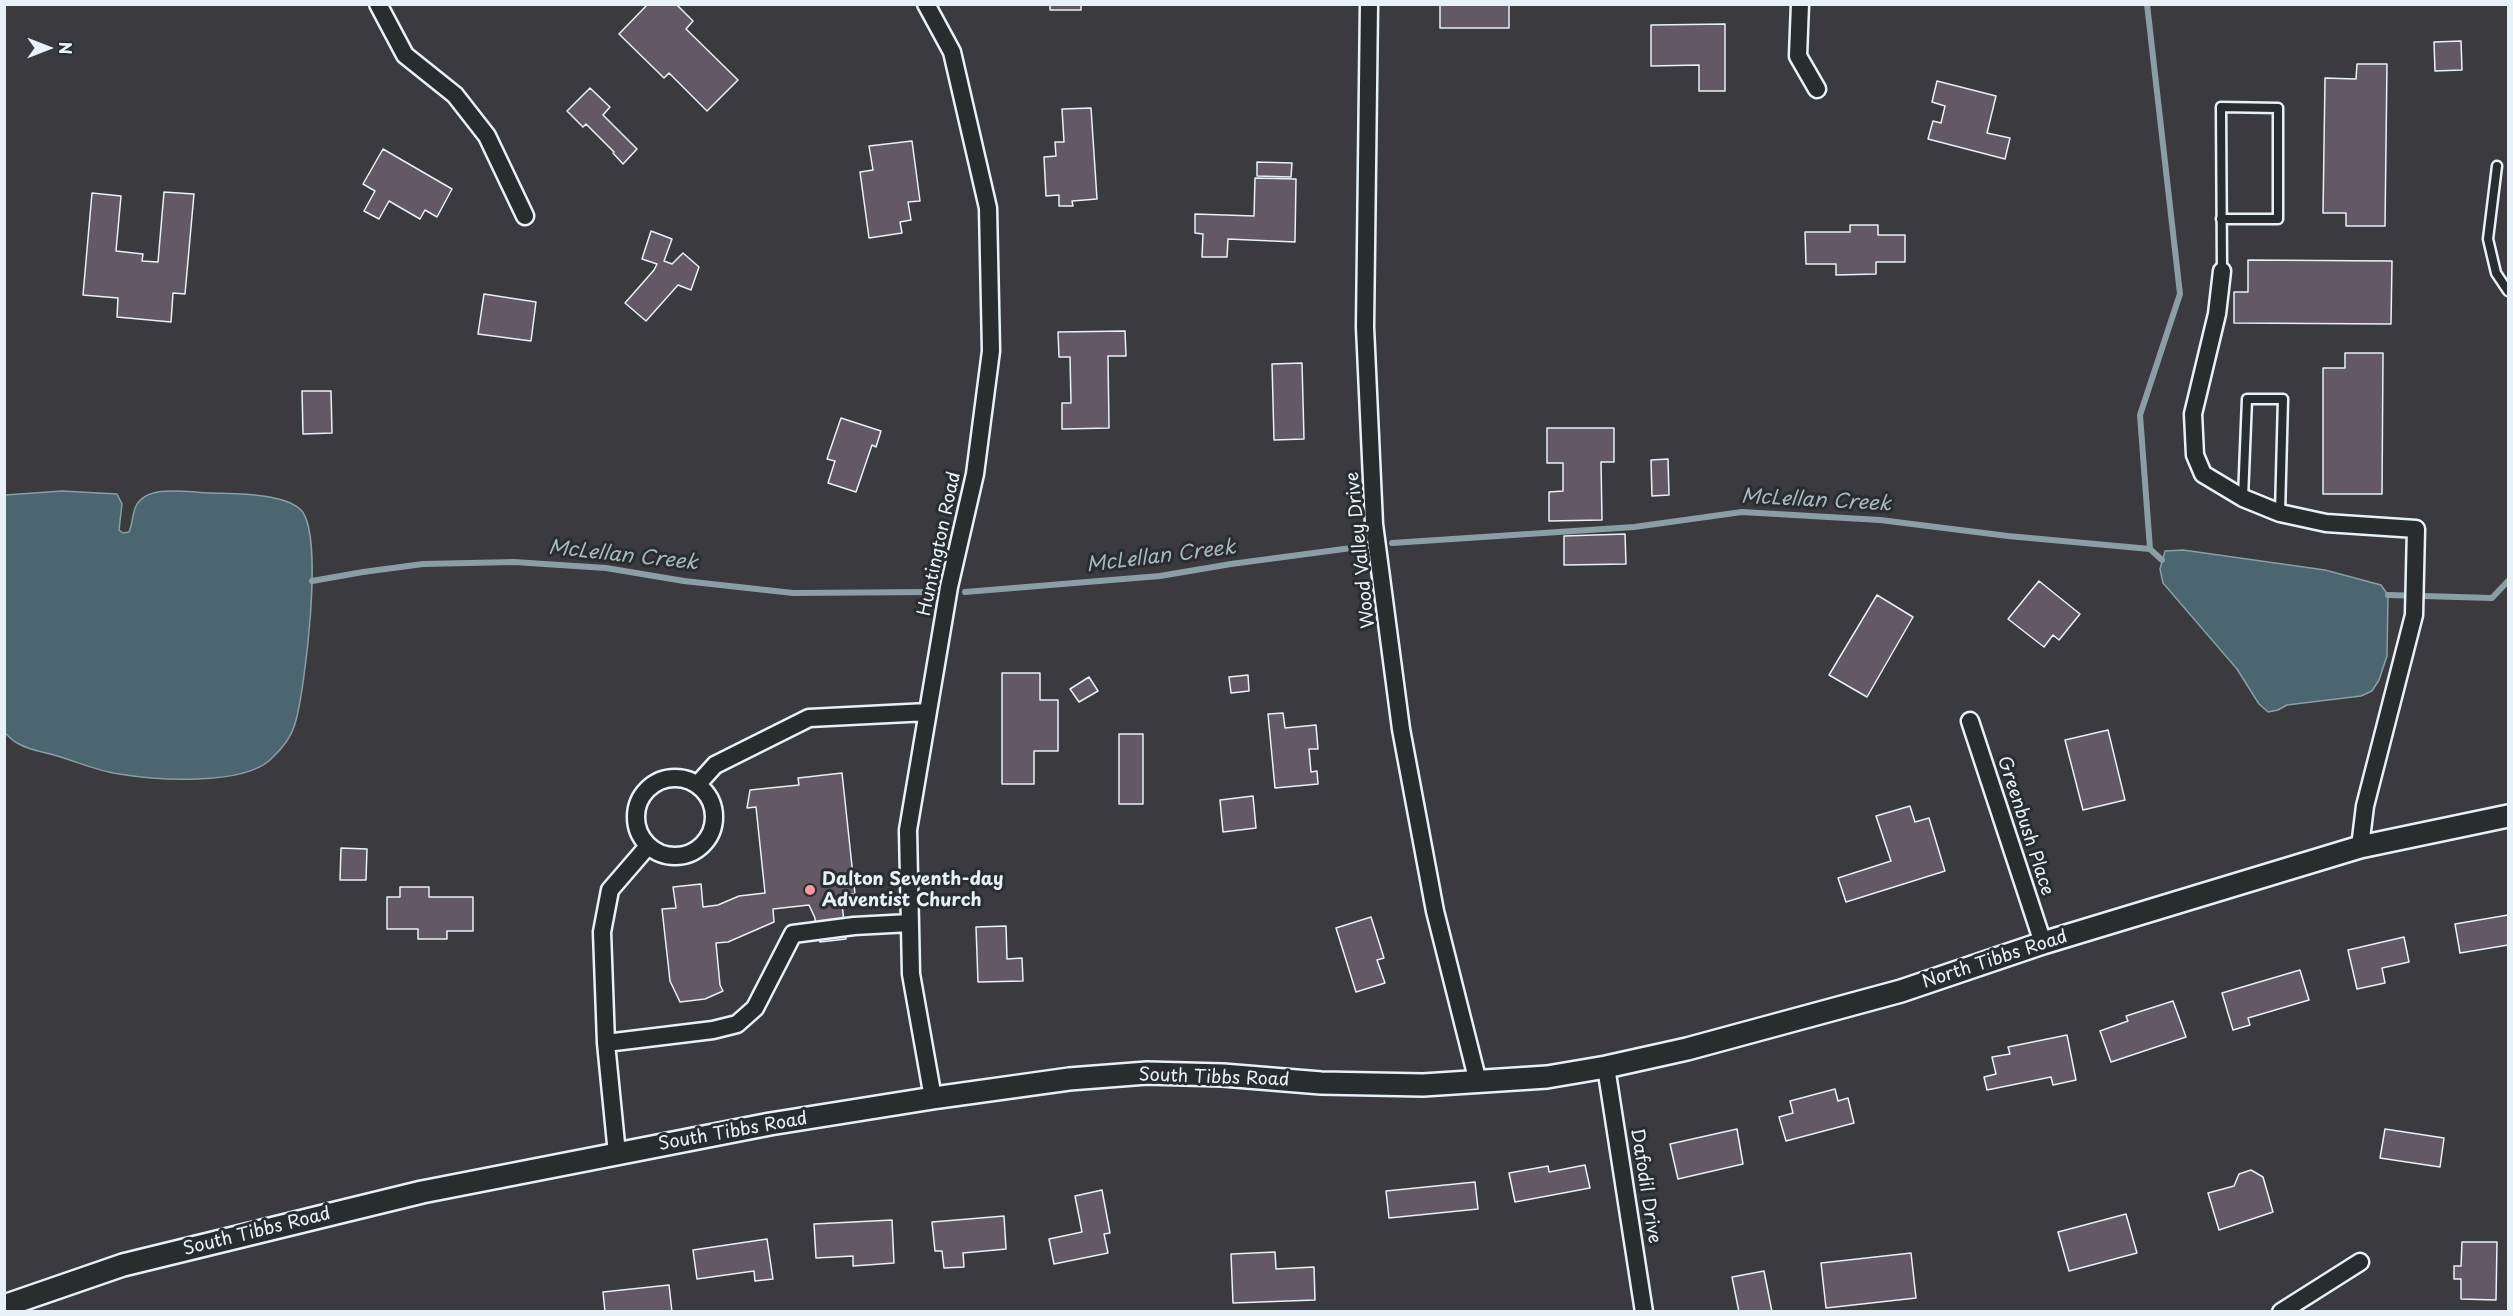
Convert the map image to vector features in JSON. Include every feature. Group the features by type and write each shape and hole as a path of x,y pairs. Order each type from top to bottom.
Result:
{"street":[{"path":"378,4 405,55 455,95 487,136 525,216"},
{"name":"Huntington Road","path":"926,4 952,52 988,208 991,351 975,474 949,587 908,830 911,974 933,1098"},
{"name":"Wood Valley Drive","path":"1369,4 1365,327 1374,524 1403,740 1436,911 1478,1082"},
{"path":"1800,4 1798,56 1817,88"},
{"path":"2222,271 2217,314 2193,414 2195,455 2203,474 2243,498 2280,513 2326,523 2416,529 2414,615 2365,806 2360,847"},
{"path":"697,785 715,765 809,718 928,712"},
{"name":"Greenbush Place","path":"1970,721 2043,943"},
{"path":"672,778 685,779 697,785 707,794 712,805 714,818 712,831 706,842 696,851 684,856 658,853 648,846 640,835 636,823 636,810 641,798 649,788 660,781 672,778"},
{"name":"North Tibbs Road","path":"1478,1082 1547,1077 1687,1049 1901,990 2043,943 2360,847 2508,816"},
{"path":"617,1154 606,1043 602,932 610,890 648,846"},
{"path":"606,1043 713,1030 737,1024 755,1008 794,934 854,926 910,923"},
{"name":"Dafodil Drive","path":"1606,1067 1644,1311"},
{"name":"South Tibbs Road","path":"4,1306 134,1262 422,1192 771,1124 933,1098 1069,1079 1147,1073 1223,1075 1321,1083 1423,1085 1478,1082"},
{"path":"2280,1311 2360,1262"}],"lane":[{"path":"2221,219 2278,219 2278,108 2221,107 2221,219 2222,271"},
{"path":"2497,166 2488,239 2496,273 2508,291"},
{"path":"2243,498 2247,399 2283,399 2280,513"}],"water":[{"path":"62,491 117,494 122,504 119,530 123,533 129,532 136,506 142,499 160,492 258,495 282,500 300,509 307,523 311,547 311,612 308,647 295,724 285,744 270,760 257,768 239,774 219,777 175,779 135,776 103,771 32,749 15,742 5,733 5,495"},
{"path":"2183,550 2325,570 2381,585 2388,595 2387,656 2379,680 2372,691 2361,696 2287,705 2268,712 2259,704 2237,669 2163,583 2160,569 2165,551"}],"building":[{"path":"648,4 676,4 693,21 686,29 738,80 707,111 669,73 664,78 619,34"},
{"path":"1050,4 1081,4 1081,10 1050,10"},
{"path":"1440,4 1509,4 1509,28 1440,28"},
{"path":"1725,24 1725,91 1699,91 1699,65 1651,66 1651,25"},
{"path":"2461,41 2462,70 2435,71 2434,42"},
{"path":"2357,64 2387,64 2385,226 2346,226 2346,213 2323,213 2325,78 2356,79"},
{"path":"1937,81 1996,96 1987,133 2010,138 2005,159 1928,139 1933,121 1941,123 1945,106 1932,102"},
{"path":"590,88 610,107 603,115 637,149 623,164 586,124 583,127 567,111"},
{"path":"1091,108 1097,199 1072,201 1073,206 1059,206 1059,195 1046,196 1044,157 1056,156 1055,142 1064,142 1062,109"},
{"path":"912,141 920,201 908,202 911,220 900,222 902,233 869,238 860,172 873,170 869,146"},
{"path":"383,149 452,189 437,217 425,210 420,219 389,201 379,219 364,211 375,191 363,184"},
{"path":"1257,162 1292,163 1291,177 1257,176"},
{"path":"1255,178 1296,179 1295,242 1228,239 1227,257 1202,257 1203,234 1195,233 1195,214 1254,216"},
{"path":"164,192 194,194 185,294 173,293 171,322 117,317 118,298 83,295 92,193 121,196 116,251 143,254 142,261 158,262"},
{"path":"1850,225 1878,225 1878,235 1905,235 1905,262 1876,262 1876,274 1836,275 1836,264 1806,264 1805,232 1850,232"},
{"path":"651,231 672,239 664,261 672,264 683,253 699,267 691,290 678,285 646,321 625,303 657,264 642,259"},
{"path":"2248,260 2392,261 2391,324 2234,323 2234,292 2248,292"},
{"path":"484,294 536,302 531,341 478,334"},
{"path":"1125,331 1126,356 1108,356 1109,428 1062,429 1062,403 1071,403 1070,357 1059,357 1058,332"},
{"path":"2345,353 2383,353 2382,494 2323,494 2323,368 2345,368"},
{"path":"1302,363 1304,439 1274,440 1272,364"},
{"path":"302,391 331,391 332,433 303,434"},
{"path":"841,418 881,431 876,447 872,445 856,492 828,483 835,461 827,459"},
{"path":"1547,428 1614,428 1614,462 1601,462 1602,520 1549,521 1549,492 1563,491 1563,463 1547,463"},
{"path":"1668,459 1669,495 1652,496 1651,460"},
{"path":"1625,534 1626,564 1564,565 1564,536"},
{"path":"2039,581 2080,614 2059,640 2053,635 2044,647 2008,619"},
{"path":"1877,595 1913,617 1867,697 1829,675"},
{"path":"1002,673 1040,673 1040,700 1058,700 1058,751 1034,751 1034,784 1002,784"},
{"path":"1248,675 1249,691 1231,693 1229,677"},
{"path":"1089,677 1098,691 1079,702 1070,689"},
{"path":"1283,713 1285,728 1316,725 1318,749 1309,749 1311,772 1317,771 1318,784 1275,788 1268,714"},
{"path":"2108,730 2125,800 2083,810 2065,740"},
{"path":"1119,734 1143,734 1143,804 1119,804"},
{"name":"Dalton Seventh-day Adventist Church","path":"842,773 855,894 841,895 846,939 820,942 816,934 815,918 809,905 773,909 774,922 728,942 716,943 720,985 723,991 705,999 680,1002 670,981 662,909 676,908 673,887 701,884 703,907 718,905 739,896 765,893 756,807 747,808 750,790 799,785 798,778"},
{"path":"1253,796 1256,828 1223,832 1220,800"},
{"path":"1910,806 1915,822 1929,818 1945,871 1846,902 1838,878 1891,861 1876,816"},
{"path":"341,848 367,849 366,880 340,880"},
{"path":"400,887 429,887 429,897 473,897 473,931 447,931 447,939 418,939 418,929 387,929 387,897 400,897"},
{"path":"2508,915 2508,945 2460,953 2455,924"},
{"path":"1371,917 1384,958 1377,960 1385,983 1356,992 1336,928"},
{"path":"1006,926 1007,959 1022,958 1023,981 978,982 976,927"},
{"path":"2404,937 2409,962 2382,968 2385,983 2357,989 2348,950"},
{"path":"2300,970 2309,1000 2248,1018 2250,1025 2233,1030 2222,993"},
{"path":"2173,1001 2186,1037 2111,1062 2100,1031 2128,1021 2126,1016"},
{"path":"2067,1035 2076,1080 2053,1085 2051,1077 1987,1090 1984,1077 1996,1074 1992,1057 2010,1054 2008,1047"},
{"path":"1835,1089 1838,1101 1848,1098 1854,1123 1786,1141 1779,1117 1793,1113 1790,1101"},
{"path":"1737,1129 1743,1164 1678,1179 1670,1144"},
{"path":"2385,1129 2444,1138 2440,1167 2380,1158"},
{"path":"1585,1165 1590,1188 1515,1202 1509,1173 1548,1166 1549,1172"},
{"path":"2251,1170 2263,1177 2273,1212 2219,1230 2208,1193 2234,1186 2239,1174"},
{"path":"1475,1182 1478,1209 1389,1218 1386,1191"},
{"path":"1102,1190 1110,1233 1104,1234 1108,1253 1054,1264 1049,1239 1082,1232 1075,1196"},
{"path":"2126,1214 2137,1253 2069,1271 2058,1232"},
{"path":"1004,1216 1006,1249 963,1253 964,1267 944,1268 942,1251 935,1251 932,1222"},
{"path":"892,1220 894,1263 853,1266 853,1256 816,1258 814,1224"},
{"path":"767,1239 773,1279 755,1281 754,1271 697,1279 693,1250"},
{"path":"2462,1242 2497,1242 2496,1300 2461,1299 2461,1279 2454,1279 2454,1266 2461,1266"},
{"path":"1275,1252 1276,1269 1314,1267 1315,1300 1233,1303 1231,1254"},
{"path":"1911,1253 1916,1298 1826,1308 1821,1263"},
{"path":"1764,1271 1772,1312 1739,1312 1732,1277"},
{"path":"669,1285 672,1312 605,1312 603,1292"}],"waterway":[{"path":"2147,4 2180,294 2140,415 2150,549"},
{"name":"McLellan Creek","path":"1392,543 1634,527 1742,512 1880,520 2008,536 2150,549 2162,560"},
{"name":"McLellan Creek","path":"965,592 1160,576 1359,547"},
{"name":"McLellan Creek","path":"312,581 423,564 514,562 606,568 684,581 793,593 932,592"},
{"name":"McLellan Creek","path":"2388,595 2492,598 2508,581"}],"place":[{"name":"Dalton Seventh-day Adventist Church","path":"810,890"}]}
